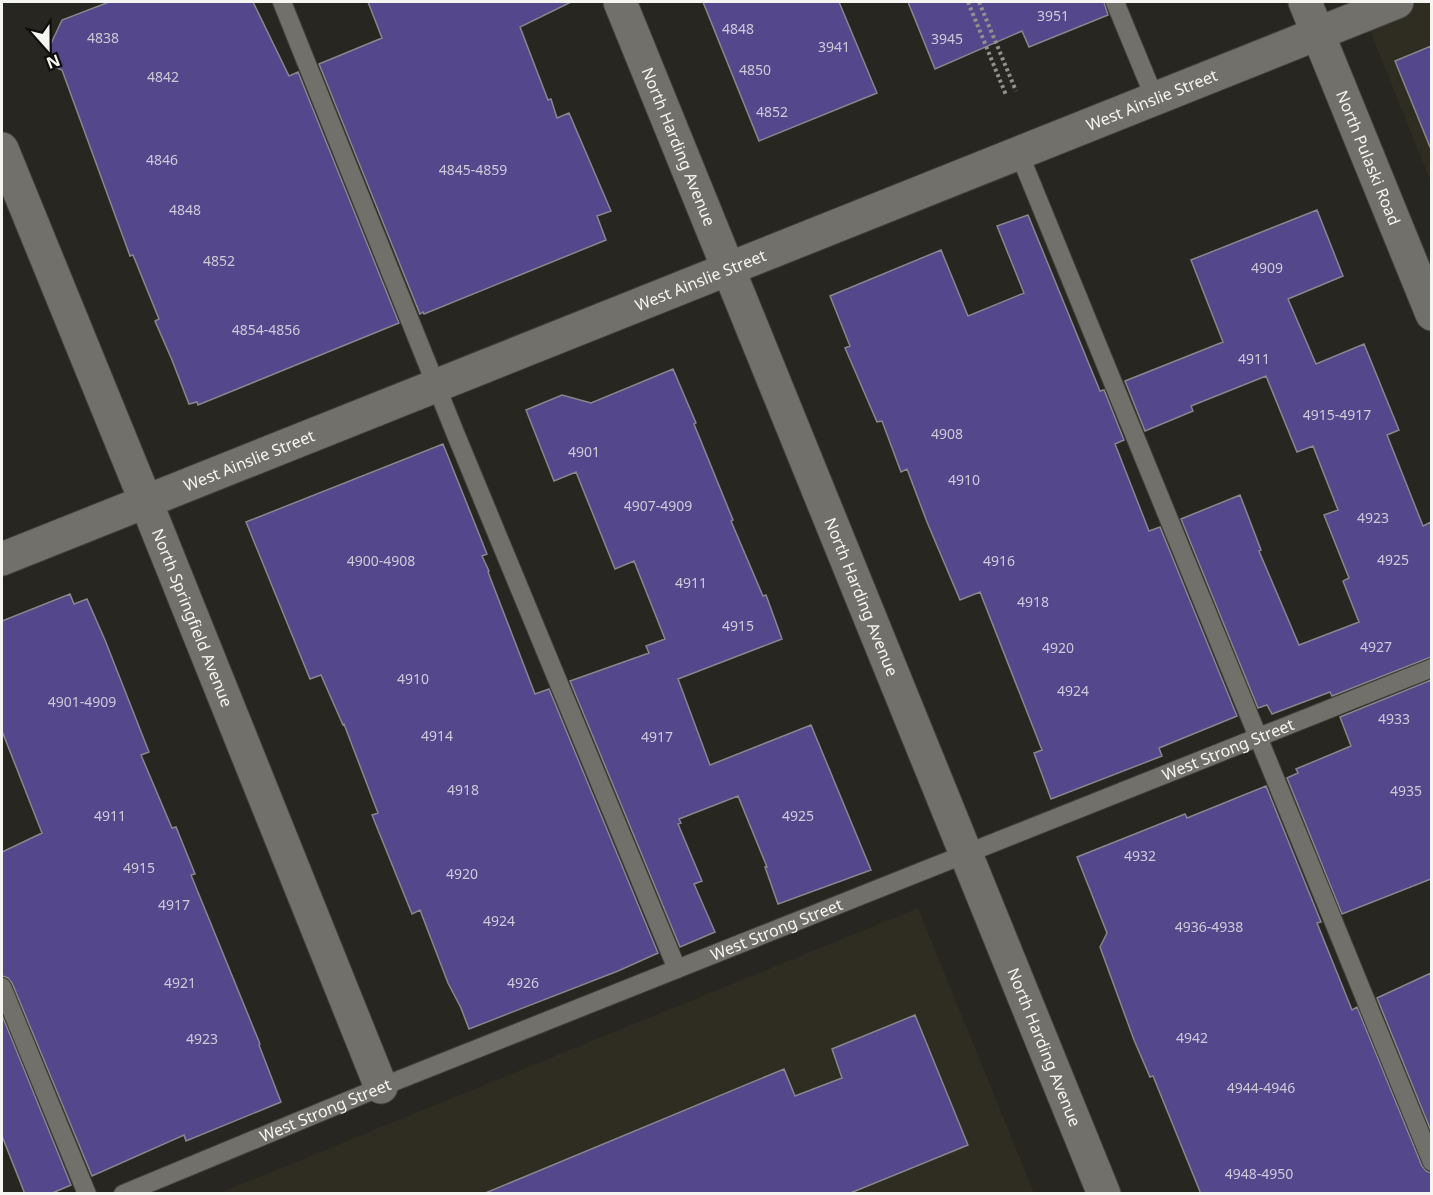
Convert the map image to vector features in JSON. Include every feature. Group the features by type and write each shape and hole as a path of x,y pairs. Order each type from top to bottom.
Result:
{"street":[{"name":"North Harding Avenue","path":"620,2 1104,1194"},
{"name":"North Pulaski Road","path":"1305,2 1431,314"},
{"name":"West Ainslie Street","path":"2,559 1398,2"},
{"name":"North Springfield Avenue","path":"2,149 381,1087"}],"lane":[{"path":"282,2 436,386 677,969"},
{"path":"1115,2 1155,99"},
{"path":"1018,153 1431,1162"},
{"name":"West Strong Street","path":"123,1194 381,1087 1431,668"},
{"path":"2,987 87,1194"}],"path":[{"path":"968,2 1006,95"},
{"path":"979,2 1016,91"}],"shaded area":[{"path":"1420,2 1431,2 1431,182 1367,23"},
{"path":"918,908 1034,1193 217,1194"}],"building":[{"path":"109,2 253,2 289,76 298,72 399,323 198,405 197,402 189,404 155,321 159,319 133,255 130,256 62,70 54,67 48,50 62,20"},
{"path":"368,2 571,2 520,27 548,100 551,99 557,118 569,113 611,211 597,216 606,240 420,314 319,64 382,38"},
{"path":"703,2 839,2 877,93 759,141"},
{"path":"908,2 1104,2 1108,15 1029,47 1022,31 935,69"},
{"path":"1431,46 1431,147 1430,147 1395,61"},
{"path":"1317,210 1343,276 1288,299 1316,364 1364,344 1399,430 1387,435 1423,526 1431,522 1431,657 1332,696 1330,692 1272,714 1267,705 1258,708 1181,519 1240,495 1261,550 1259,551 1299,645 1359,622 1343,581 1349,578 1324,515 1338,510 1313,446 1297,452 1266,376 1191,406 1193,411 1145,431 1125,381 1223,342 1191,260"},
{"path":"1028,215 1100,391 1104,390 1124,440 1115,444 1149,531 1160,527 1237,716 1159,748 1162,756 1051,799 1034,753 1042,750 980,592 960,600 907,469 901,472 882,421 877,422 845,348 850,346 830,296 941,250 968,316 1024,293 997,226"},
{"path":"673,369 696,423 694,424 733,520 731,521 763,596 766,595 782,639 678,679 710,765 811,725 871,870 778,904 765,867 767,867 738,796 679,819 681,823 678,824 702,881 694,884 715,932 680,947 570,681 649,653 646,646 665,639 634,561 615,569 576,472 554,481 526,410 562,395 591,403"},
{"path":"443,444 487,554 482,556 535,694 549,689 658,953 469,1029 448,983 420,910 412,914 372,815 378,813 344,724 321,675 310,679 246,522"},
{"path":"70,594 74,604 87,599 105,640 149,752 141,755 172,828 176,827 195,874 191,875 260,1044 281,1102 186,1141 184,1135 92,1176 12,983 8,978 2,976 2,852 42,833 2,731 2,621"},
{"path":"1431,680 1431,879 1342,914 1287,778 1298,773 1296,769 1351,746 1340,717"},
{"path":"1266,786 1321,922 1317,923 1352,1010 1357,1007 1422,1166 1431,1173 1431,1194 1201,1194 1153,1076 1150,1077 1134,1040 1100,947 1107,933 1077,857 1185,814 1187,818"},
{"path":"1431,973 1431,1131 1377,998"},
{"path":"2,1015 71,1185 50,1194 25,1194 2,1136"},
{"path":"915,1015 968,1145 848,1194 483,1194 784,1069 795,1096 842,1078 832,1049"}]}
